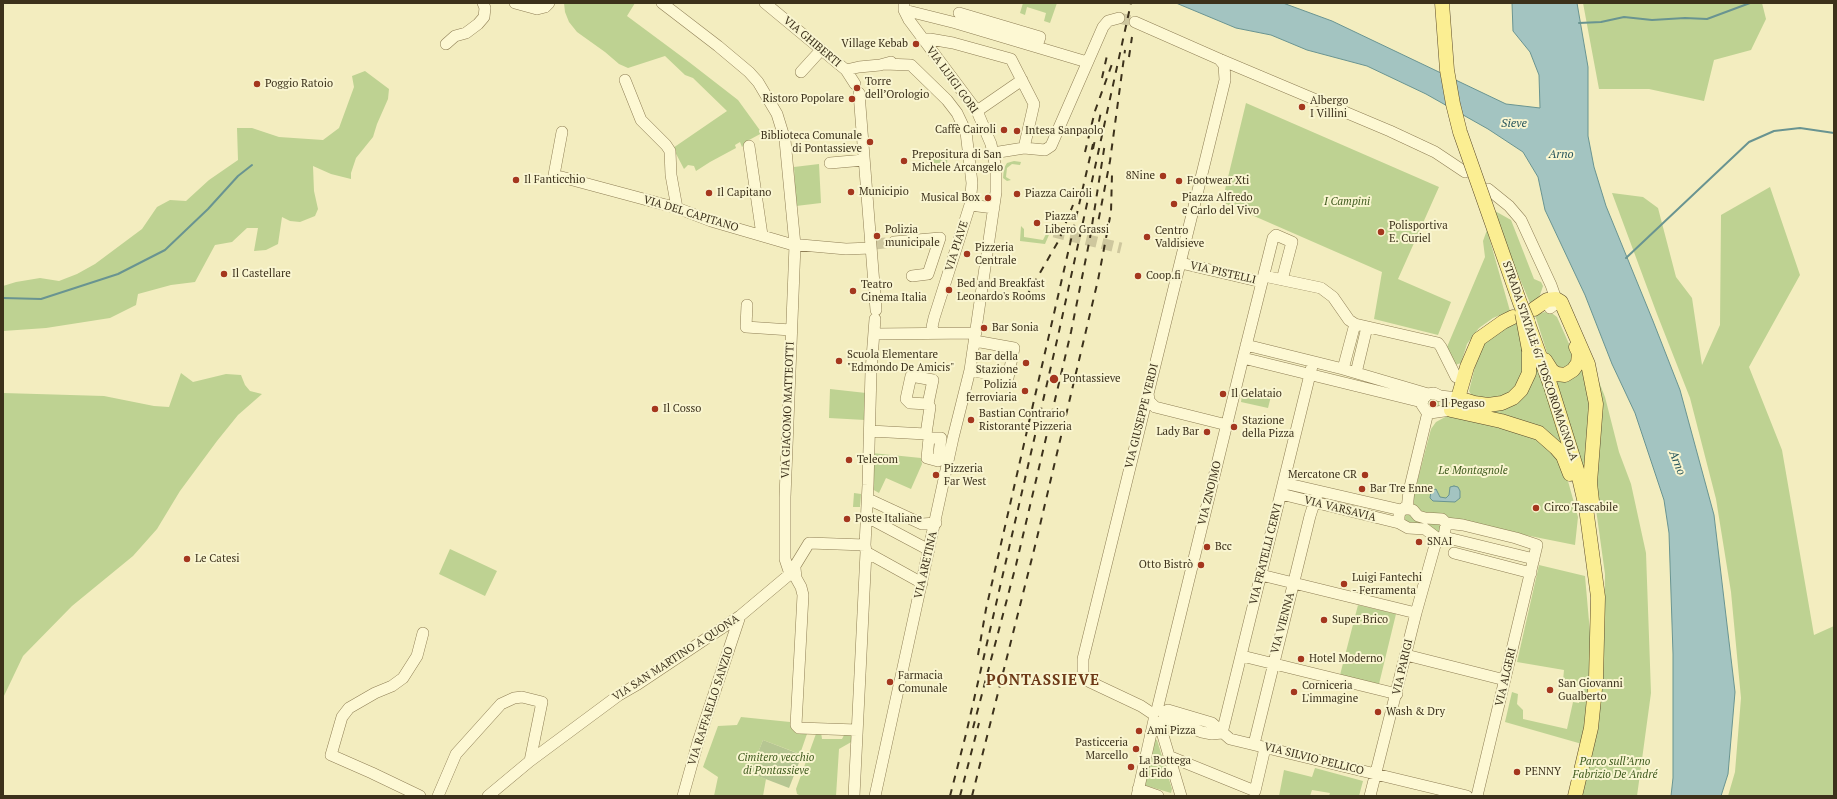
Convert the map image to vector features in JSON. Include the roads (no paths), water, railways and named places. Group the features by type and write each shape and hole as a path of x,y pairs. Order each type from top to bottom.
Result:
{"main road":[{"name":"STRADA STATALE 67 TOSCOROMAGNOLA","path":"1442,3 1447,70 1459,125 1520,303 1533,349 1551,387 1578,473 1586,508 1598,597 1596,679 1591,728 1575,796"},
{"path":"1533,349 1552,371 1557,374 1565,375 1573,370 1578,363 1579,353 1562,316 1553,304"},
{"path":"1553,304 1564,307 1584,352 1594,386 1596,404 1595,429 1590,483 1600,582 1598,597"},
{"path":"1513,317 1503,322 1479,339 1458,398 1474,403 1488,405 1502,403 1513,398 1521,390 1528,374 1533,349"},
{"path":"1439,411 1476,414 1521,426 1539,434 1556,448 1563,456 1571,476 1579,504 1586,545 1593,559"}],"street":[{"path":"446,44 455,36 466,33 478,24 484,17 485,8 483,3"},
{"path":"514,3 537,9 545,7 550,3"},
{"name":"VIA GIACOMO MATTEOTTI","path":"662,3 749,72 758,82 768,97 780,122 785,140 795,245 791,330 785,559 801,586 803,595 796,725 799,728 857,730"},
{"name":"VIA GHIBERTI","path":"765,3 846,70 857,88 864,160"},
{"path":"904,6 959,13 1040,37 1037,46 1087,62"},
{"name":"VIA LUIGI GORI","path":"904,6 909,20 976,111 991,144 993,153 996,169 994,208 975,337"},
{"path":"993,153 1024,148 1045,150 1051,146 1103,27 1108,21 1119,18"},
{"path":"1135,22 1251,73 1390,131 1435,152 1460,168"},
{"path":"923,39 953,43 1011,59 1034,104 1024,148"},
{"path":"800,72 821,50"},
{"path":"1075,58 1082,75"},
{"path":"846,70 884,64 898,60 912,59 957,98 965,97"},
{"name":"VIA GIUSEPPE VERDI","path":"1158,716 1088,680 1083,673 1083,659 1224,80 1224,65 1219,59"},
{"name":"VIA PIAVE","path":"884,64 911,65 937,89 957,114 966,132 972,183 970,205 934,318 932,327 934,332"},
{"path":"1224,80 1231,74 1239,72 1251,73"},
{"path":"625,80 641,120 666,145 670,152 671,175 677,208"},
{"path":"976,111 1022,80"},
{"name":"VIA DEL CAPITANO","path":"562,132 554,175 677,208 711,221 795,245 846,249 872,245"},
{"path":"749,146 762,235"},
{"path":"830,163 864,160 872,245 875,314 871,371 868,499 854,796"},
{"path":"1488,188 1509,206 1521,220 1538,255 1553,304"},
{"path":"970,205 994,208"},
{"name":"VIA ZNOJMO","path":"1137,792 1158,716 1246,345 1273,238 1276,235 1292,242 1282,280"},
{"path":"894,242 940,238 928,274 912,276"},
{"name":"VIA PISTELLI","path":"1185,264 1263,279 1282,280 1321,288 1333,297 1349,320 1355,324"},
{"path":"747,305 746,327 791,330"},
{"path":"1344,369 1355,324 1438,343 1456,377 1464,379"},
{"path":"1356,373 1367,327"},
{"path":"874,334 934,332 975,337 1014,348 1008,378 970,370"},
{"name":"VIA ARETINA","path":"875,796 936,522 953,438 970,370 975,337"},
{"path":"1246,345 1344,369 1401,391 1425,398 1434,393 1440,396 1458,398 1457,404 1439,411 1424,408 1425,398"},
{"path":"1243,358 1310,375 1401,391"},
{"name":"VIA FRATELLI CERVI","path":"1222,733 1313,362"},
{"path":"1148,393 1149,401 1155,407"},
{"path":"1399,523 1399,514 1404,509 1409,490 1442,403 1440,396"},
{"path":"870,431 928,436 930,407 928,404"},
{"path":"1143,412 1148,408 1155,407 1227,425"},
{"name":"VIA VARSAVIA","path":"1282,489 1318,491 1371,503 1413,510 1418,516 1425,518 1442,520 1446,523 1463,525 1532,543 1537,545 1534,559 1440,538 1425,529 1408,528 1399,523 1315,502 1282,489"},
{"name":"VIA VIENNA","path":"1254,744 1310,516 1318,491"},
{"path":"868,499 922,524 936,522"},
{"path":"1368,516 1371,503"},
{"path":"867,517 929,550"},
{"path":"866,548 879,523"},
{"name":"VIA PARIGI","path":"1370,796 1416,614 1446,523"},
{"name":"VIA SAN MARTINO A QUONA","path":"488,796 530,761 619,695 740,616 792,571 809,543 866,548"},
{"path":"866,548 922,583"},
{"path":"1454,554 1531,573"},
{"name":"VIA ALGERI","path":"1477,796 1534,559"},
{"path":"1261,575 1294,582 1416,614"},
{"name":"VIA RAFFAELLO SANZIO","path":"683,796 698,742 740,616"},
{"path":"420,796 331,755 342,717 349,708 375,693 392,686 403,678 417,656 423,633"},
{"path":"1406,655 1505,680"},
{"path":"1242,656 1397,694"},
{"path":"438,796 456,754 502,704 514,698 522,697 542,702 530,761"},
{"path":"1158,716 1182,796"},
{"name":"VIA SILVIO PELLICO","path":"1158,716 1202,732 1212,734 1222,733 1230,739 1467,796"},
{"path":"1171,757 1255,791 1265,748"},
{"path":"1137,792 1158,796"}],"water":[{"name":"Arno","path":"1176,3 1283,3 1332,21 1506,104 1540,108 1539,75 1530,52 1513,31 1512,3 1577,3 1588,67 1588,136 1594,167 1606,206 1680,390 1714,515 1735,692 1728,774 1721,796 1671,796 1673,778 1673,654 1669,533 1664,500 1635,413 1612,364 1585,295 1545,210 1538,177 1523,152 1488,129 1426,94 1367,66 1307,50 1271,35 1236,28"},
{"path":"1450,487 1458,487 1460,491 1460,498 1455,502 1433,501 1430,498 1431,491 1436,489 1440,497 1446,498 1449,495"}],"waterway":[{"path":"1579,23 1601,22 1624,17 1652,20 1685,18 1707,19 1750,3"},
{"path":"1626,258 1749,142 1774,131 1800,128 1834,133"},
{"path":"3,298 41,299 118,274 165,250 208,209 238,176 252,165"}],"tunnel":[{"path":"1119,18 1135,22"},
{"path":"1054,232 1121,248"},
{"path":"875,244 894,242"}],"railway":[{"path":"950,796 966,734 1058,336 1131,3"},
{"path":"1129,57 1132,37"},
{"path":"1096,233 1110,161 1125,50"},
{"path":"1102,78 1108,51"},
{"path":"1085,152 1095,111 1112,64"},
{"path":"1093,149 1101,112"},
{"path":"973,728 1016,565 1071,332 1090,238 1105,143"},
{"path":"978,655 986,609 1093,144"},
{"path":"972,796 1036,542 1098,280 1111,212 1112,174"},
{"path":"1026,297 1059,240 1073,205"},
{"path":"960,796 979,723"}],"place":[{"name":"Village Kebab","path":"916,44"},
{"name":"Poggio Ratoio","path":"257,84"},
{"name":"Torre dell’Orologio","path":"857,88"},
{"name":"Ristoro Popolare","path":"852,99"},
{"name":"Albergo I Villini","path":"1302,107"},
{"name":"Caffè Cairoli","path":"1004,130"},
{"name":"Intesa Sanpaolo","path":"1017,131"},
{"name":"Biblioteca Comunale di Pontassieve","path":"870,142"},
{"name":"Prepositura di San Michele Arcangelo","path":"904,161"},
{"name":"8Nine","path":"1163,176"},
{"name":"Il Fanticchio","path":"516,180"},
{"name":"Footwear Xti","path":"1179,181"},
{"name":"Municipio","path":"851,192"},
{"name":"Il Capitano","path":"709,193"},
{"name":"Piazza Cairoli","path":"1017,194"},
{"name":"Musical Box","path":"988,198"},
{"name":"Piazza Alfredo e Carlo del Vivo","path":"1174,204"},
{"name":"Piazza Libero Grassi","path":"1037,223"},
{"name":"Polisportiva E. Curiel","path":"1381,232"},
{"name":"Polizia municipale","path":"877,236"},
{"name":"Centro Valdisieve","path":"1147,237"},
{"name":"Pizzeria Centrale","path":"967,254"},
{"name":"Il Castellare","path":"224,274"},
{"name":"Coop.fi","path":"1138,276"},
{"name":"Bed and Breakfast Leonardo's Rooms","path":"949,290"},
{"name":"Teatro Cinema Italia","path":"853,291"},
{"name":"Bar Sonia","path":"984,328"},
{"name":"Scuola Elementare \"Edmondo De Amicis\"","path":"839,361"},
{"name":"Bar della Stazione","path":"1026,363"},
{"name":"Pontassieve","path":"1054,379"},
{"name":"Polizia ferroviaria","path":"1025,391"},
{"name":"Il Gelataio","path":"1223,394"},
{"name":"Il Pegaso","path":"1433,404"},
{"name":"Il Cosso","path":"655,409"},
{"name":"Bastian Contrario Ristorante Pizzeria","path":"971,420"},
{"name":"Stazione della Pizza","path":"1234,427"},
{"name":"Lady Bar","path":"1207,432"},
{"name":"Telecom","path":"849,460"},
{"name":"Pizzeria Far West","path":"936,475"},
{"name":"Mercatone CR","path":"1365,475"},
{"name":"Bar Tre Enne","path":"1362,489"},
{"name":"Circo Tascabile","path":"1536,508"},
{"name":"Poste Italiane","path":"847,519"},
{"name":"SNAI","path":"1419,542"},
{"name":"Bcc","path":"1207,547"},
{"name":"Le Catesi","path":"187,559"},
{"name":"Otto Bistrò","path":"1201,565"},
{"name":"Luigi Fantechi - Ferramenta","path":"1344,584"},
{"name":"Super Brico","path":"1324,620"},
{"name":"Hotel Moderno","path":"1301,659"},
{"name":"Farmacia Comunale","path":"890,682"},
{"name":"San Giovanni Gualberto","path":"1550,690"},
{"name":"Corniceria L'immagine","path":"1294,692"},
{"name":"Wash & Dry","path":"1378,712"},
{"name":"Ami Pizza","path":"1139,731"},
{"name":"Pasticceria Marcello","path":"1136,749"},
{"name":"La Bottega di Fido","path":"1131,767"},
{"name":"PENNY","path":"1517,772"}],"district":[{"name":"PONTASSIEVE","path":"1043,681"}],"water label":[{"name":"Sieve","path":"1514,124"}],"park label":[{"name":"I Campini","path":"1347,202"},
{"name":"Le Montagnole","path":"1473,471"},
{"name":"Cimitero vecchio di Pontassieve","path":"776,764"},
{"name":"Parco sull’Arno Fabrizio De André","path":"1615,768"}]}
